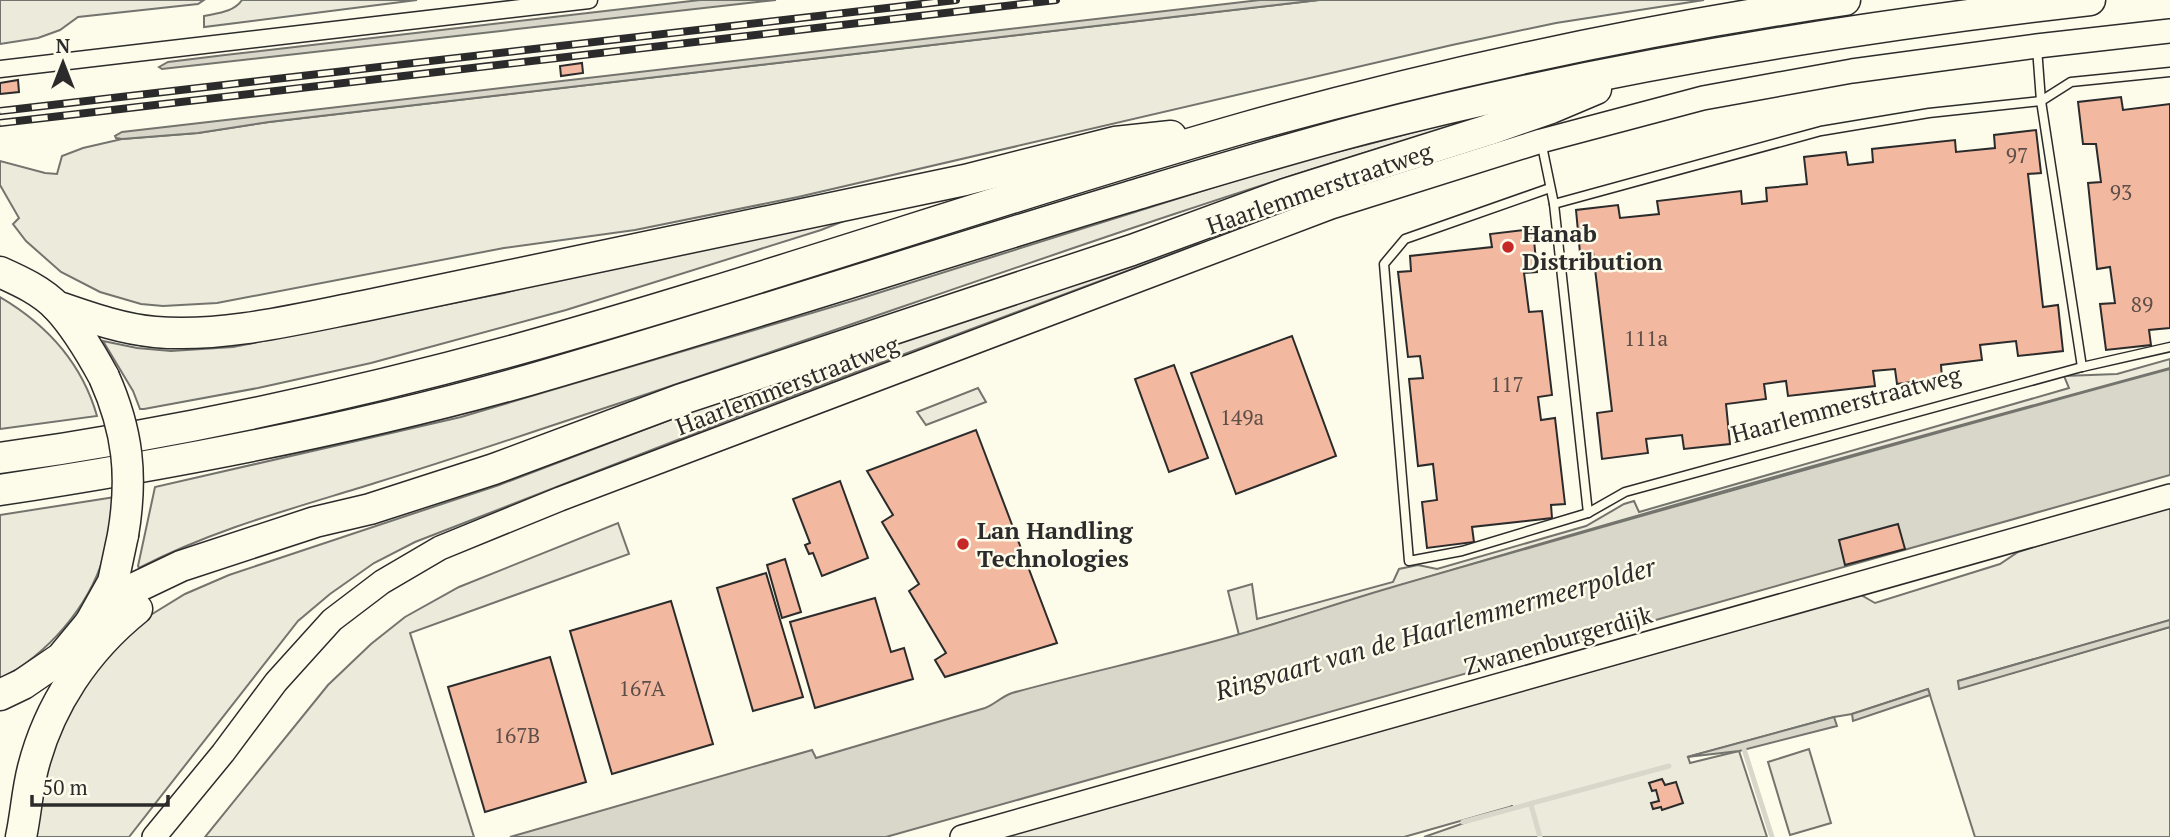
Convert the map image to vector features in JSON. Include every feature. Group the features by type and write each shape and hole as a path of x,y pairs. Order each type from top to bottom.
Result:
{"highway":[{"path":"0,458 183,428 295,405 515,350 1248,127 1404,86 1598,43 1749,14 1845,0"},
{"path":"0,489 180,462 374,419 526,381 1248,162 1393,122 1525,90 1654,63 1851,30 2090,0"},
{"path":"90,623 137,587 181,566 315,522 370,509 494,470 702,392 1132,250 1297,190 1551,108 1654,63"},
{"path":"56,306 105,322 154,332 199,333 268,324 965,180 1115,142 1248,127"},
{"path":"0,246 29,285"},
{"path":"0,272 29,285 56,306 89,349 115,402 127,454 128,508 113,582 90,623 61,658 37,703 18,752 11,786 9,837"},
{"path":"21,837 29,789 42,740 54,711 78,670 119,624 185,574 225,551"},
{"path":"0,695 23,684 61,658"}],"main road":[{"name":"Haarlemmerstraatweg","path":"154,837 276,681 332,620 382,582 440,548 573,494 1331,207 1541,141 1703,98 1852,71 2170,31"},
{"name":"Zwanenburgerdijk","path":"962,837 2170,496"}],"street":[{"path":"0,69 589,0"}],"lane":[{"path":"2037,46 2041,101 2082,367"},
{"path":"1554,204 1821,131 1929,113 2041,101 2071,82 2170,72"},
{"path":"1541,141 1554,204 1588,513"},
{"name":"Haarlemmerstraatweg","path":"1550,188 1405,239 1384,264 1409,561 1462,551 1588,513 1625,492 2082,367 2170,347"}],"shaded area":[{"path":"0,0 204,0 198,4 78,17 60,30 38,38 0,44"},
{"path":"242,0 417,0 204,27 204,16 230,10"},
{"path":"1319,0 1704,0 1556,23 1452,45 798,197 635,230 504,248 217,303 163,306 141,304 100,292 61,272 26,241 13,224 19,218 0,185 0,161 57,174 62,156 122,139 198,133 269,122"},
{"path":"1455,121 1453,126 1243,191 620,403 255,520 167,554 139,568 138,566 155,487 461,417 859,299 1291,163"},
{"path":"905,197 821,230 566,310 371,363 144,409 140,409 133,391 103,341 171,351 233,347 504,293 699,240"},
{"path":"1197,242 1199,244 739,416 415,542 374,563 298,621 129,837 36,837 47,767 56,734 98,662 149,616 185,594 229,575 499,485 693,411"},
{"path":"0,297 32,320 60,347 82,379 97,416 0,429"},
{"path":"2170,359 2170,368 1587,530 1239,635 1228,591 1252,584 1257,619 1393,582 1399,569 1418,565 1437,569 1586,526 1634,501 1639,512 2069,388 2064,376 2117,374"},
{"path":"978,388 986,402 926,425 917,412"},
{"path":"115,497 104,556 88,594 50,643 18,669 0,679 0,515"},
{"path":"2170,505 2170,620 1958,681 1960,688 2170,627 2170,837 1975,837 1928,689 1852,714 1688,757 1690,763 1739,751 1767,837 1424,837 1513,806 1404,837 991,837 1861,595 1875,603 2000,564 2018,552"},
{"path":"618,523 629,554 410,633 474,837 205,837 328,685 371,644 405,617 459,587"},
{"path":"1809,749 1831,823 1790,835 1768,762"}],"water":[{"path":"700,0 776,0 162,69 159,67 168,62"},
{"path":"1260,0 1319,0 269,122 198,133 122,139 115,136 122,132"},
{"name":"Ringvaart van de Haarlemmermeerpolder","path":"2170,369 2170,475 886,837 510,837 812,750 816,758 985,708 1012,693 1212,642 1589,531"},
{"path":"2170,620 2170,627 1959,689 1958,681"},
{"path":"1928,689 1930,695 1853,721 1852,714"},
{"path":"1834,717 1837,726 1739,751 1687,757"}],"building":[{"path":"582,63 583,73 561,76 560,66"},
{"path":"18,80 19,92 0,94 0,83"},
{"path":"2121,97 2123,110 2170,104 2170,328 2149,330 2151,345 2106,350 2100,304 2115,303 2110,267 2097,269 2088,183 2101,182 2096,144 2083,144 2078,102"},
{"path":"2036,130 2041,173 2028,174 2043,307 2058,305 2063,351 2018,356 2016,341 1980,345 1982,360 1941,365 1942,378 1897,384 1895,369 1873,371 1875,386 1788,396 1786,381 1764,384 1766,399 1726,404 1730,444 1684,449 1682,435 1646,439 1648,453 1602,459 1597,413 1612,411 1593,252 1580,253 1576,210 1618,205 1620,218 1659,214 1657,201 1741,191 1742,204 1767,201 1766,188 1807,184 1804,157 1846,152 1848,165 1873,162 1872,149 1955,140 1956,152 1995,148 1994,135"},
{"path":"1533,229 1537,272 1524,273 1529,312 1542,311 1552,395 1538,397 1541,420 1555,418 1565,504 1551,505 1552,518 1472,527 1474,542 1427,548 1422,502 1437,500 1433,464 1418,466 1409,379 1423,378 1420,356 1408,357 1398,272 1411,271 1410,256 1492,247 1490,234"},
{"path":"1292,336 1336,456 1236,494 1191,373"},
{"path":"1174,365 1208,458 1169,472 1135,379"},
{"path":"976,430 1057,643 945,677 935,660 946,653 909,591 919,584 882,522 893,515 867,471"},
{"path":"840,481 868,558 822,576 813,553 809,554 805,545 810,543 793,499"},
{"path":"1898,524 1905,549 1845,565 1839,540"},
{"path":"785,559 801,612 782,618 767,565"},
{"path":"766,573 803,697 753,711 717,588"},
{"path":"875,598 891,652 904,648 913,679 815,708 790,622"},
{"path":"671,601 713,744 612,774 570,631"},
{"path":"550,657 586,782 485,812 448,687"},
{"path":"1662,779 1665,785 1676,782 1683,803 1662,810 1661,807 1653,809 1651,803 1659,801 1656,790 1652,791 1649,783"}],"waterway":[{"path":"1743,746 1772,837"},
{"path":"1463,822 1669,766"},
{"path":"1531,805 1540,837"}],"railway":[{"path":"0,111 956,0"},
{"path":"0,123 1056,0"}],"place":[{"name":"Hanab Distribution","path":"1508,247"},
{"name":"Lan Handling Technologies","path":"963,544"}]}
